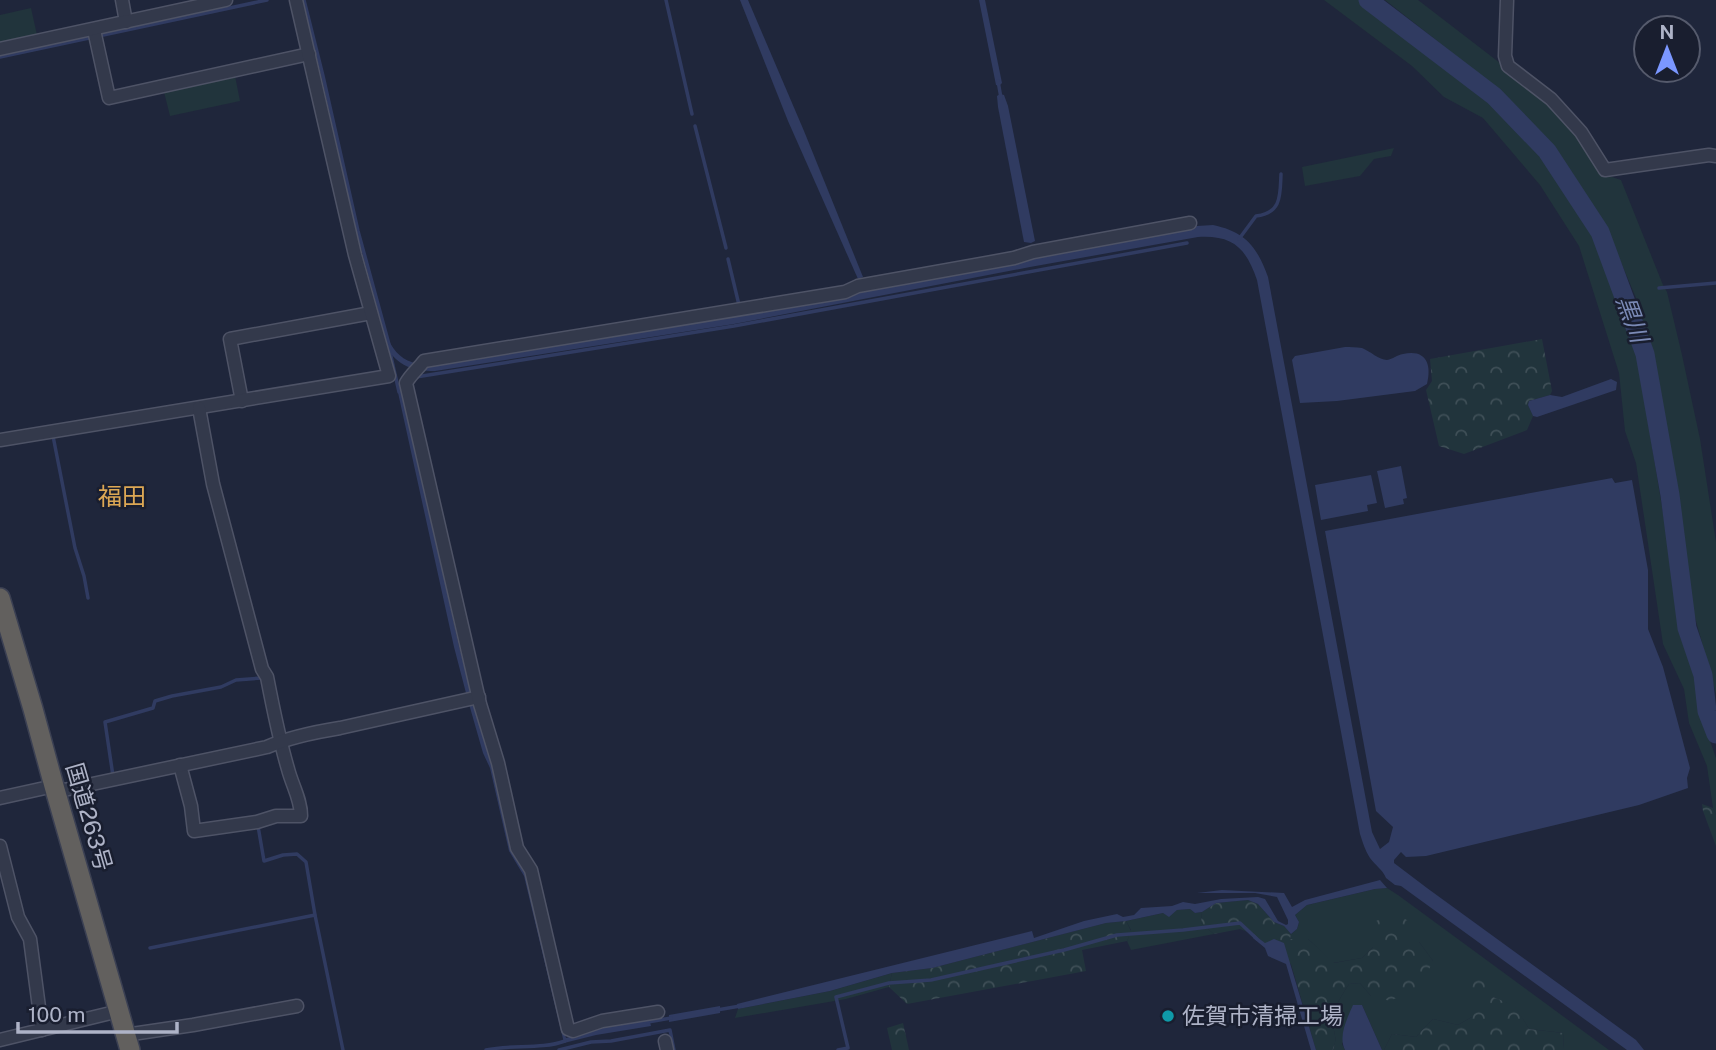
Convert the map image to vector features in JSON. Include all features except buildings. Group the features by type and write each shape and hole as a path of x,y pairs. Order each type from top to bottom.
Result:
{"highway":[{"name":"国道263号","path":"0,598 128,1043"}],"street":[{"path":"121,0 126,22"},
{"path":"0,49 96,35 126,22 226,0"},
{"path":"0,440 200,412 242,401 389,376 355,255 296,0"},
{"path":"1507,0 1505,56 1508,66 1550,99 1581,132 1605,170 1716,156"},
{"path":"96,35 109,97 309,54"},
{"path":"658,1012 602,1021 573,1031 568,1029 531,870 517,848 498,763 473,698 406,383 411,375 424,361 845,292 863,285 1190,223"},
{"path":"242,401 230,339 371,313"},
{"path":"181,769 191,806 194,831 257,822 278,816 301,816 301,807 280,742 214,484 200,412"},
{"path":"0,798 54,786 64,790 181,769 317,732 473,698"},
{"path":"0,846 18,917 30,939 42,1030"},
{"path":"128,1043 193,1025 297,1006"},
{"path":"0,1040 118,1011"}],"green space":[{"path":"1324,0 1362,0 1473,86 1544,157 1585,216 1603,251 1643,364 1647,416 1677,597 1680,636 1698,682 1699,709 1716,758 1716,815 1707,766 1689,723 1684,689 1663,644 1636,463 1625,431 1619,373 1579,246 1540,185 1483,118 1444,97 1412,66"},
{"path":"1385,0 1418,0 1548,100 1578,134 1603,174 1621,180 1667,292 1700,439 1716,542 1716,694 1693,610 1665,416 1639,305 1612,241 1571,171 1545,139 1450,51"},
{"path":"31,8 37,35 0,43 0,15"},
{"path":"235,76 240,101 170,116 164,92"},
{"path":"1394,148 1391,156 1374,159 1360,176 1305,186 1302,167"},
{"path":"1542,339 1552,391 1550,395 1529,401 1533,416 1527,430 1464,454 1439,446 1426,390 1432,381 1430,359"},
{"path":"1702,804 1713,808 1716,815 1716,846 1703,811"},
{"path":"1387,888 1609,1050 1564,1050 1563,1033 1529,1029 1515,1007 1493,997 1472,1017 1458,1025 1433,1019 1416,1037 1392,1034 1384,1050 1362,1005 1342,1044 1345,1050 1333,1050 1335,1011 1349,984 1360,983 1371,996 1433,961 1419,942 1373,947 1362,958 1333,963 1308,939 1290,939 1299,922 1295,915 1307,905"},
{"path":"1248,900 1258,904 1274,922 1284,926 1291,934 1290,939 1308,939 1334,963 1362,958 1373,947 1373,922 1398,913 1419,930 1419,942 1433,961 1421,986 1390,1001 1371,996 1360,983 1349,984 1335,1011 1333,1050 1316,1050 1291,964 1253,934 1240,929 1214,934 1201,923 1202,912 1216,903"},
{"path":"1190,909 1195,913 1202,912 1201,923 1214,934 1131,950 1127,941 1131,930 1126,921 1163,913 1169,916 1177,910"},
{"path":"1126,921 1131,931 1127,941 1082,950 1086,971 907,1004 889,987 892,973 932,968 1106,923"},
{"path":"892,973 889,987 846,999 735,1018 738,1009 830,991"},
{"path":"1480,974 1493,997 1515,1006 1529,1029 1563,1033 1564,1050 1384,1050 1392,1034 1416,1037 1433,1019 1458,1025 1472,1017 1465,981"},
{"path":"903,1023 909,1050 892,1050 887,1028"}],"water":[{"path":"740,0 748,0 863,277 858,279 788,121"},
{"path":"979,0 985,0 1002,83 999,86 996,85"},
{"path":"1004,95 1008,106 1035,241 1031,243 1024,242 998,107 997,96"},
{"path":"1213,225 1234,232 1249,242 1268,277 1372,832 1380,849 1389,842 1393,827 1376,811 1325,531 1612,478 1615,483 1632,480 1648,570 1648,629 1663,667 1690,768 1688,788 1639,805 1426,856 1406,857 1401,852 1394,863 1636,1040 1644,1050 1627,1050 1401,886 1395,885 1370,858 1360,834 1257,280 1243,252 1229,241 1198,237 734,324 435,371 407,366 396,359 386,347 390,343 404,358 423,365 865,289"},
{"path":"1345,347 1362,348 1387,360 1411,353 1422,356 1428,364 1427,384 1415,391 1300,403 1292,360 1295,356"},
{"path":"1611,379 1617,382 1616,390 1537,417 1533,416 1528,405 1529,401 1550,395 1562,397"},
{"path":"402,387 471,692 466,693 454,647 397,388"},
{"path":"1401,466 1407,498 1403,499 1404,504 1385,508 1377,471"},
{"path":"1371,475 1377,503 1367,505 1368,511 1321,520 1315,485"},
{"path":"474,703 527,873 566,1038 649,1018 651,1026 564,1043 524,876 509,851 490,768 469,704"},
{"path":"1380,880 1387,888 1307,905 1295,915 1299,922 1297,929 1291,934 1284,926 1274,922 1258,904 1248,900 1216,903 1202,912 1177,910 1169,917 1163,913 1106,923 932,968 892,973 830,991 738,1009 737,1004 1032,931 1034,938 1084,921 1117,914 1123,917 1134,915 1141,908 1258,897 1265,899 1278,921 1286,925 1288,920 1277,897 1255,893 1197,893 1222,890 1284,893 1292,907 1305,900"},
{"path":"1253,934 1265,943 1274,939 1284,943 1316,1050 1311,1050 1286,964 1268,956 1265,948 1253,938"},
{"path":"1353,1005 1362,1005 1382,1050 1345,1050 1343,1033"},
{"path":"720,1006 720,1013 669,1022 669,1015"}],"waterway":[{"path":"0,57 267,0"},
{"path":"304,0 358,231 390,348"},
{"path":"666,0 692,114"},
{"name":"黒川","path":"1368,0 1494,96 1547,151 1600,232 1645,354 1670,495 1687,628 1703,675 1707,711 1716,734"},
{"path":"998,81 1001,98"},
{"path":"695,126 726,248"},
{"path":"1239,239 1256,216 1275,207 1280,196 1281,174"},
{"path":"416,377 734,326 1187,243"},
{"path":"728,259 739,305"},
{"path":"1659,288 1716,283"},
{"path":"390,352 399,392"},
{"path":"53,436 75,548 88,598"},
{"path":"113,776 105,722 153,708 155,701 172,696 262,676"},
{"path":"258,826 264,861 297,854 306,862 343,1050"},
{"path":"150,948 315,915"},
{"path":"838,1050 848,1048 836,997 889,983 931,980 1064,950 1117,935 1240,923 1257,939"},
{"path":"717,1010 740,1006"},
{"path":"648,1022 671,1018"},
{"path":"559,1050 591,1042 670,1030 674,1050"},
{"path":"486,1050 565,1041"}],"place":[{"name":"佐賀市清掃工場","path":"1168,1016"}],"district":[{"name":"福田","path":"122,497"}]}
